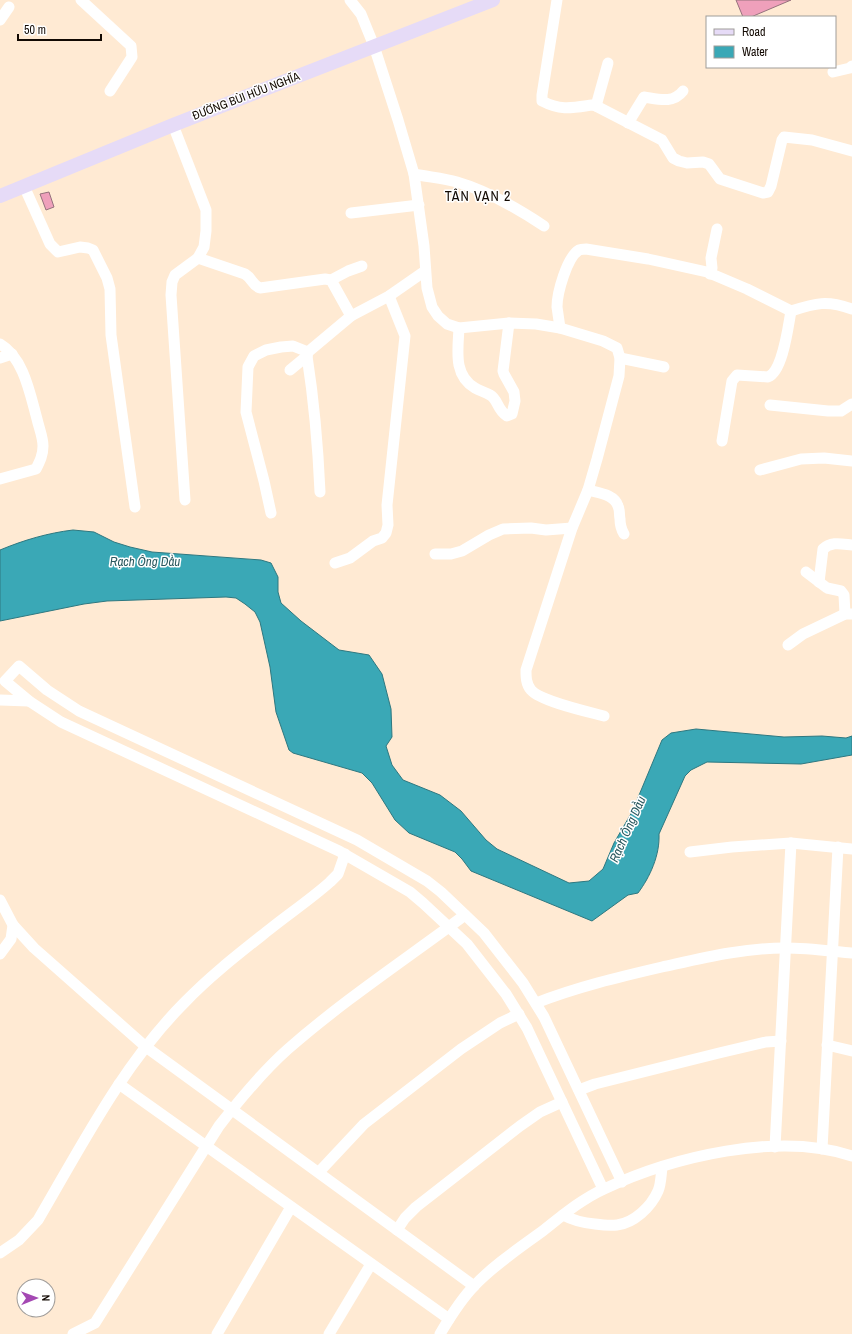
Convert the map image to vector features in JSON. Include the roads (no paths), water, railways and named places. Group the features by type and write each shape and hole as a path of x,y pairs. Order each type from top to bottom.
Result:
{"main road":[{"name":"ĐƯỜNG BÙI HỮU NGHĨA","path":"0,196 172,125 493,0"}],"street":[{"path":"81,0 131,46 132,57 110,91"},
{"path":"350,0 361,14 374,46 414,174 419,205 427,288 432,306 438,316 446,324 459,328 509,323 536,324 560,328 610,344 617,348 620,358 619,376 588,490 572,528 526,670 526,680 532,691 547,700 604,716"},
{"path":"557,0 542,101 565,109 592,105 596,106 662,140 673,158 687,163 703,162 709,164 720,179 763,193 768,192 771,186 784,137 812,140 852,151"},
{"path":"0,20 9,7"},
{"path":"596,106 608,63"},
{"path":"833,72 850,68 852,66"},
{"path":"628,123 644,96 658,100 671,99 680,95 683,91"},
{"path":"172,125 206,210 204,246 198,258 176,275 172,282 171,295 185,500"},
{"path":"414,174 456,182 482,192 525,214 544,226"},
{"path":"24,186 50,244 54,249 58,252 80,247 93,250 107,278 110,290 111,335 135,508"},
{"path":"351,213 419,205"},
{"path":"710,274 712,268 711,258 717,229"},
{"path":"560,328 557,307 558,296 565,271 571,259 579,250 586,249 640,258 710,274 746,288 791,311 829,302 852,309"},
{"path":"198,258 245,274 250,277 254,285 260,288 325,279 331,280 348,271 362,266"},
{"path":"290,370 351,316 389,296 425,271"},
{"path":"331,280 351,316"},
{"path":"335,562 350,558 374,541 382,538 386,533 388,525 387,505 405,336 389,296"},
{"path":"722,441 732,381 737,375 768,377 773,375 780,364 791,311"},
{"path":"459,328 458,361 460,371 466,381 476,389 491,395 502,413 507,416 512,414 515,401 514,392 504,374 509,323"},
{"path":"0,344 12,354 30,388 43,444 42,456 36,469 0,479"},
{"path":"271,513 246,412 248,367 254,356 266,350 282,346 293,346 308,354"},
{"path":"0,358 12,354"},
{"path":"308,354 319,461 320,492"},
{"path":"620,358 664,367"},
{"path":"770,405 841,411 852,404"},
{"path":"760,470 801,458 824,458 852,461"},
{"path":"588,490 613,498 619,507 621,530 624,534"},
{"path":"435,554 451,554 462,551 489,535 504,529 531,528 546,530 572,528"},
{"path":"819,582 823,550 826,546 832,544 852,545"},
{"path":"788,646 803,634 848,614 842,591 827,588 806,572"},
{"path":"603,1189 519,1014 506,994 470,948 418,898 345,854 61,722 29,701 5,681 19,666 47,690 79,711 357,840 431,884 488,937 523,983 536,1003 580,1090 622,1182"},
{"path":"0,700 29,701"},
{"path":"109,744 115,727"},
{"path":"775,1147 791,843"},
{"path":"690,852 755,844 791,843 852,849"},
{"path":"822,1149 838,847"},
{"path":"0,1253 19,1240 38,1220 119,1084 146,1047 184,1002 270,929 330,882 338,874 345,854"},
{"path":"0,900 13,925 34,948 146,1047 474,1286"},
{"path":"88,1334 219,1126 269,1067 288,1049 350,1000 465,915"},
{"path":"0,954 11,939 13,925"},
{"path":"536,1003 566,991 718,954 786,948 852,953"},
{"path":"319,1172 364,1124 484,1033 519,1014"},
{"path":"580,1090 595,1084 719,1053 766,1042 781,1042"},
{"path":"827,1045 852,1051"},
{"path":"119,1084 449,1319"},
{"path":"397,1230 405,1218 416,1207 476,1160 540,1112 562,1102"},
{"path":"440,1334 449,1319 474,1286 490,1271 564,1215 603,1189 662,1167 705,1155 757,1148 811,1147 852,1156"},
{"path":"564,1215 573,1220 589,1224 618,1225 633,1220 653,1200 659,1190 662,1167"},
{"path":"217,1334 291,1207"},
{"path":"329,1334 371,1264"},
{"path":"73,1334 95,1323"}],"water":[{"name":"Rạch Ông Dầu","path":"73,530 94,532 114,542 152,552 261,560 271,563 278,577 278,592 281,603 301,621 339,650 369,655 382,674 391,709 392,737 386,746 392,765 403,780 440,795 461,811 486,840 497,849 569,883 589,881 603,869 614,843 632,812 662,740 671,733 696,729 784,737 822,736 846,738 852,736 852,755 801,764 707,762 691,770 685,776 659,834 656,858 642,887 638,893 628,895 592,921 471,871 455,852 409,833 395,820 372,783 362,773 293,753 289,750 276,712 270,667 260,622 255,612 236,598 226,597 107,601 84,604 0,621 0,550 36,537"}],"district":[{"name":"TÂN VẠN 2","path":"478,196"}]}
